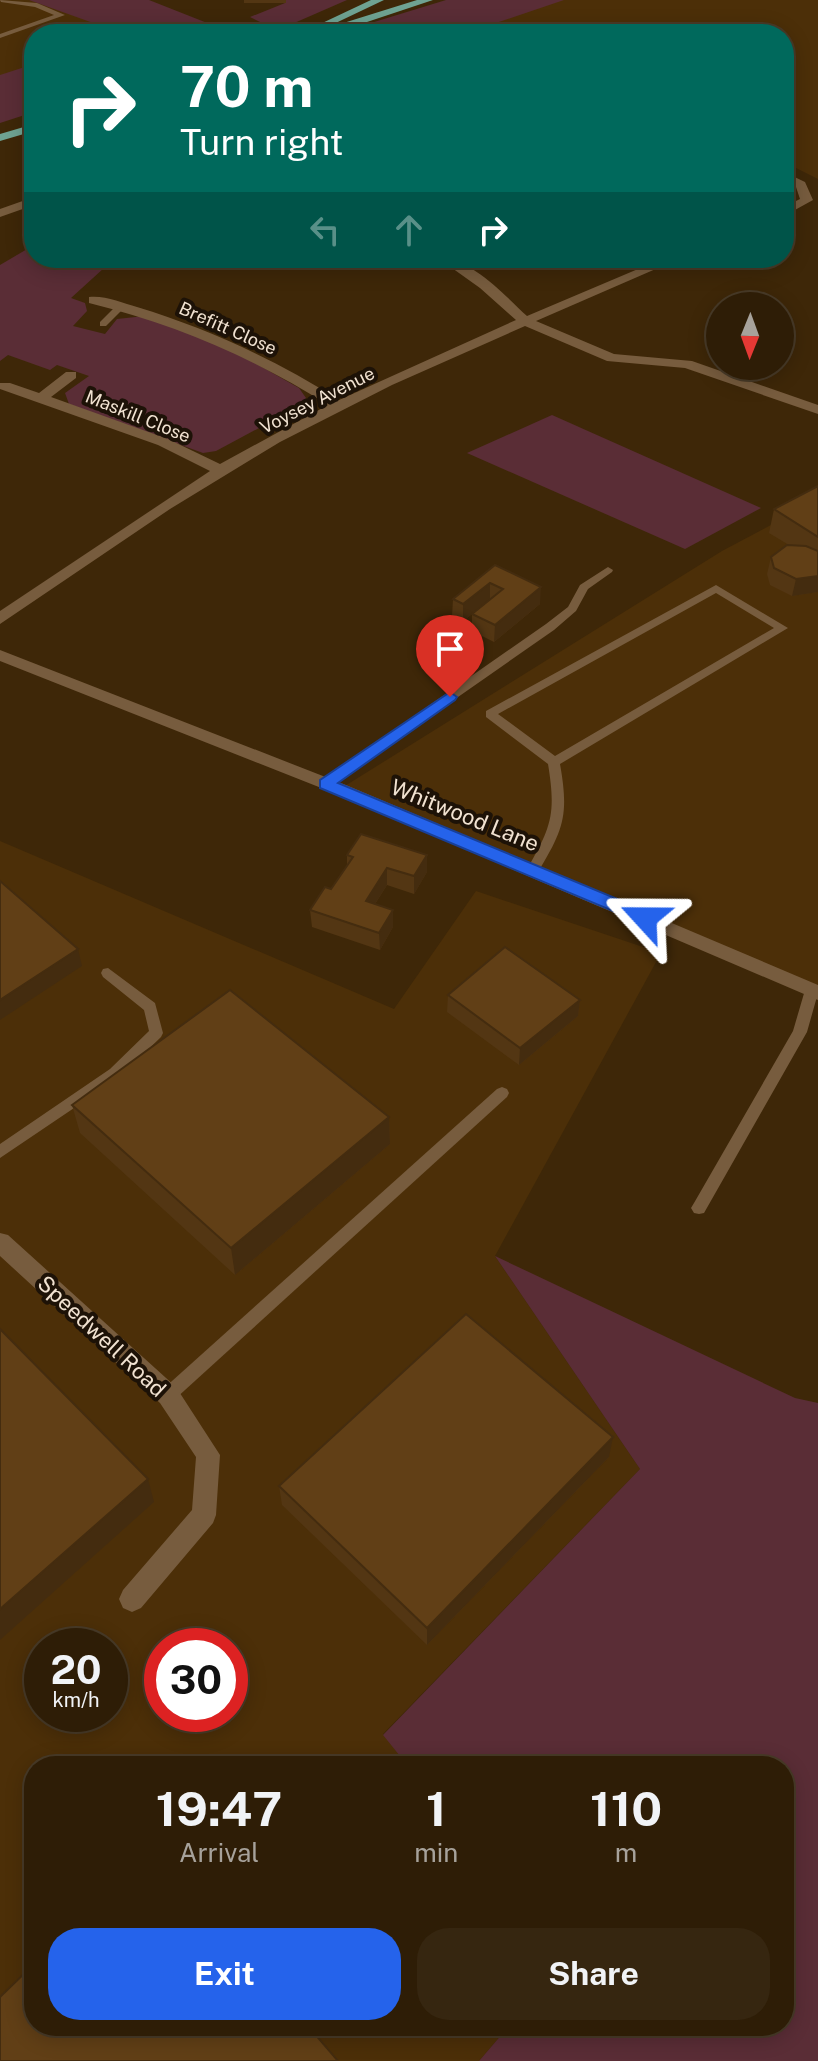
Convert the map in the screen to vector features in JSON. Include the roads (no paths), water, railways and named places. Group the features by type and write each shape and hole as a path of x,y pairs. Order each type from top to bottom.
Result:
{"main road":[{"path":"326,24 379,0"},
{"path":"352,24 428,0"},
{"path":"0,138 24,130"}],"street":[{"path":"794,181 801,185 812,203"},
{"path":"0,213 24,205"},
{"path":"459,268 485,285 526,322 612,358 687,364 818,410"},
{"name":"Voysey Avenue","path":"0,619 220,470 339,406 652,268"},
{"name":"Brefitt Close","path":"94,300 173,322 232,347 297,379 339,406"},
{"name":"Maskill Close","path":"41,398 71,375"},
{"name":"Maskill Close","path":"5,386 163,442 220,470"},
{"name":"Whitwood Lane","path":"0,655 533,869 815,992"},
{"name":"Speedwell Road","path":"0,1242 168,1395 208,1455 204,1515 132,1599"}],"lane":[{"path":"1,0 37,5 61,15 35,24"},
{"path":"0,36 24,28"},
{"path":"103,324 121,306"},
{"path":"325,784 550,627 572,609 584,587 608,570"},
{"path":"533,869 554,836 561,806 554,762 490,714 716,588 782,628 554,762"},
{"path":"0,1152 115,1073 156,1033 150,1007 108,973"},
{"path":"699,1208 800,1032 815,992"},
{"path":"168,1395 502,1093"}]}
